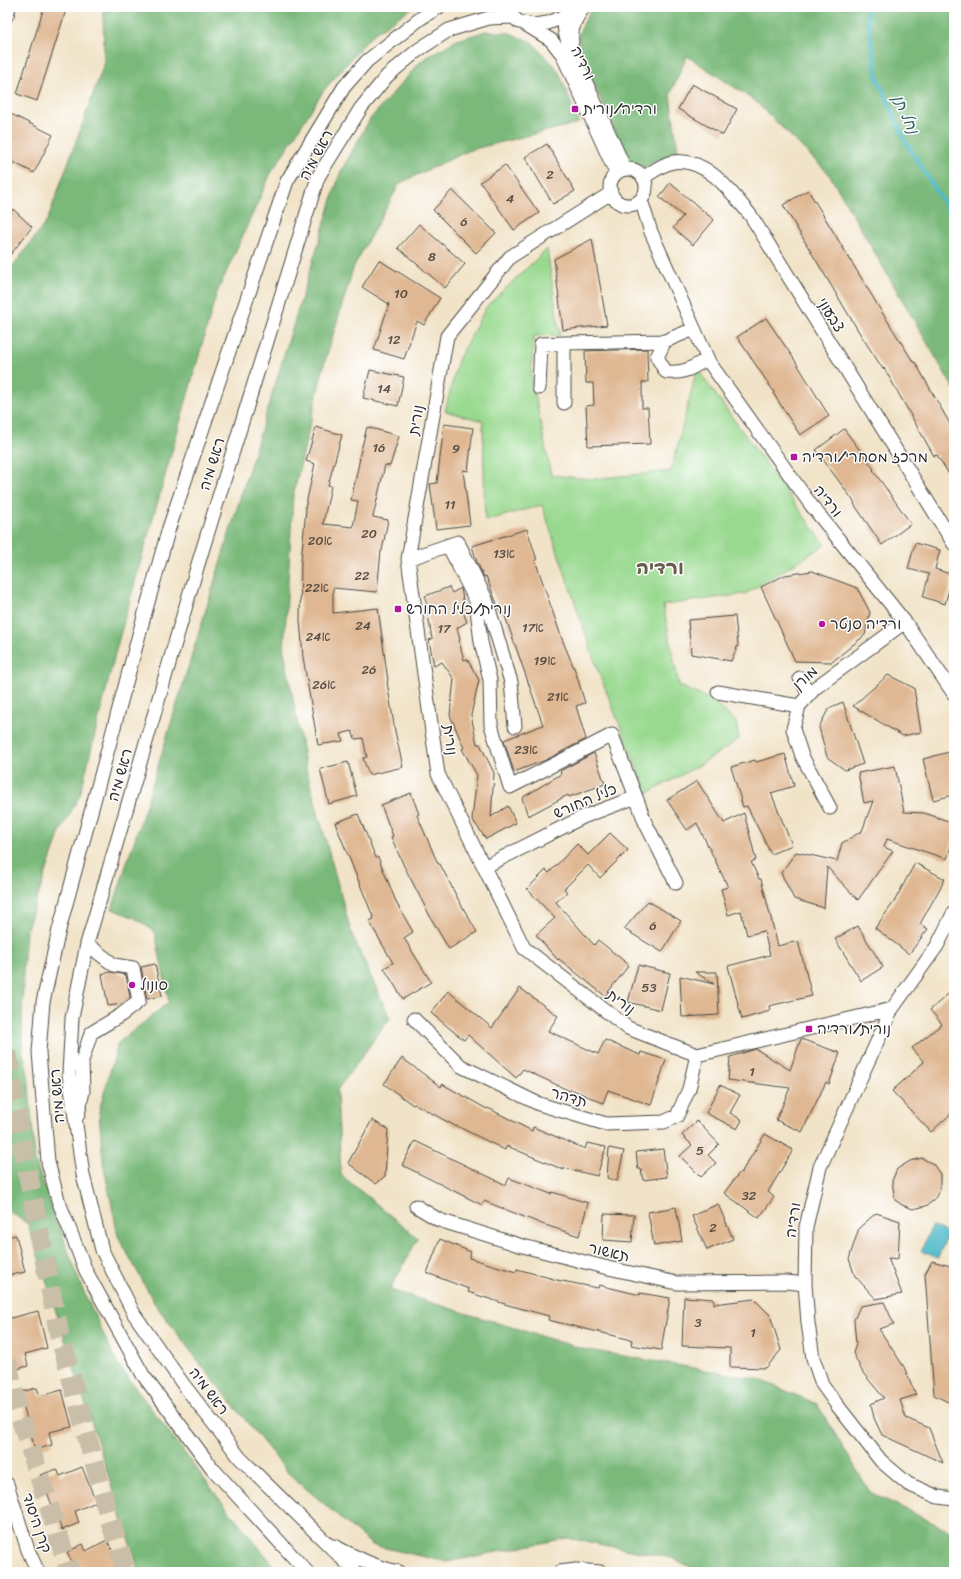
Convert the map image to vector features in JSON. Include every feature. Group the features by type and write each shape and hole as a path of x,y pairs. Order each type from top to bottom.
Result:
{"street":[{"path":"7,15 9,7"},
{"name":"ראש מיה","path":"307,1572 212,1468 144,1375 86,1271 58,1200 48,1162 40,1052 44,1002 59,930 143,620 170,528 287,181 344,87 368,61 420,18 439,7"},
{"path":"502,7 512,17"},
{"path":"578,65 571,34 575,20 584,7"},
{"path":"525,24 541,25 567,12"},
{"name":"ורדיה","path":"567,12 565,32 621,171"},
{"name":"ראש מיה","path":"356,1572 240,1458 183,1384 134,1314 102,1250 83,1175 69,1074 72,1018 87,944 199,562 318,177 361,108 387,76 418,50 449,30 489,18 512,17"},
{"name":"ורדיה","path":"512,17 551,40 562,54 621,171"},
{"name":"צבעוני","path":"643,178 660,167 673,162 690,163 704,169 730,190 751,216 954,544"},
{"path":"621,171 635,171 643,178 646,189 635,202 618,202 610,193 610,182 621,171"},
{"name":"נורית","path":"610,193 510,257 448,336 408,559 438,774 524,948 628,1028 697,1055"},
{"name":"ורדיה","path":"635,202 707,359 811,505 905,622 954,694"},
{"path":"539,388 541,344 665,341 694,329"},
{"path":"665,341 657,357 666,372 678,373 690,369 707,359"},
{"path":"564,343 564,403"},
{"path":"408,559 458,542 486,600 511,682 515,726"},
{"path":"448,545 476,601 481,642 490,680 491,725 510,787 612,734 636,797"},
{"name":"מורן","path":"830,808 802,756 793,729 799,706 815,688 905,622"},
{"path":"800,678 809,695"},
{"path":"718,692 799,706"},
{"name":"כליל החורש","path":"484,867 583,817 636,797 645,822 676,883"},
{"name":"ורדיה","path":"954,912 937,946 892,1009 820,1167 806,1227 805,1284 808,1323 813,1358 822,1384 829,1395 881,1461 908,1484 938,1497 954,1500"},
{"path":"76,1124 83,1091 82,1061 91,1033 121,1015 139,1000 133,968 114,965 87,944"},
{"path":"697,1055 892,1009"},
{"name":"תדהר","path":"414,1018 461,1066 539,1104 606,1124 664,1122 677,1116 689,1089 697,1055"},
{"name":"תאשור","path":"416,1206 439,1220 519,1245 608,1268 677,1283 787,1282 805,1284"},
{"name":"קרן היסוד","path":"7,1484 28,1550 38,1572"},
{"path":"320,1538 354,1556 389,1570 399,1572"},
{"path":"560,1572 576,1570 600,1572"}],"green space":[{"path":"103,7 413,7 372,35 324,90 271,173 216,295 117,646 80,795 60,832 26,931 23,973 22,1049 28,1073 35,1161 82,1288 117,1363 217,1496 279,1572 139,1572 28,1224 7,1210 7,274 47,221 104,64"},
{"path":"592,7 954,7 954,389 829,174 754,100 687,56 670,95 678,151 642,168 628,160 584,63 579,44 578,35"},
{"path":"485,31 509,33 532,42 558,70 579,123 470,150 400,183 354,266 325,361 293,496 284,650 306,769 352,935 390,1018 337,1090 341,1175 418,1238 390,1290 583,1349 758,1379 817,1404 870,1492 954,1533 954,1572 701,1572 672,1558 567,1538 447,1562 372,1545 289,1474 205,1370 155,1304 118,1236 103,1162 99,1111 118,1043 169,1002 155,932 135,918 112,909 144,811 340,173 370,119 422,60 455,41"},
{"path":"547,249 560,335 534,336 531,375 551,475 592,479 671,471 697,369 825,545 745,594 663,605 679,686 712,700 736,722 739,739 703,763 647,794 596,665 542,505 485,521 483,421 445,411 458,360 487,306"}],"water":[{"path":"932,1226 948,1233 938,1258 921,1251"}],"building":[{"path":"44,7 67,7 37,101 17,94"},
{"path":"692,84 737,109 723,135 678,109"},
{"path":"7,112 53,135 34,173 7,159"},
{"path":"547,144 575,191 553,204 525,157"},
{"path":"505,165 539,213 514,230 480,182"},
{"path":"670,183 714,220 693,245 673,228 683,216 659,197"},
{"path":"452,190 496,233 476,253 433,210"},
{"path":"808,190 880,309 914,363 915,362 954,431 954,482 937,455 934,456 884,368 883,369 862,337 783,205"},
{"path":"13,209 32,227 7,259 7,219"},
{"path":"419,224 465,264 445,288 398,248"},
{"path":"592,239 607,325 563,330 554,259"},
{"path":"379,260 440,298 424,325 417,321 404,359 374,350 389,304 362,287"},
{"path":"766,318 794,359 829,416 800,435 773,393 774,392 737,337"},
{"path":"647,349 648,382 642,382 642,408 648,408 650,444 588,446 586,406 594,405 593,383 586,383 585,351"},
{"path":"370,370 404,377 398,406 363,398"},
{"path":"444,424 473,428 468,471 463,470 470,525 436,529 430,484 437,483"},
{"path":"316,427 342,435 328,485 331,486 323,524 353,527 358,501 351,500 367,427 399,436 390,466 385,465 373,517 388,520 381,551 377,592 333,588 333,613 378,608 387,682 395,731 403,767 369,775 363,758 367,757 363,738 355,739 352,731 341,734 343,741 318,745 303,657 300,620 301,561 305,508 315,464 306,461"},
{"path":"844,429 874,469 873,470 911,524 882,545 854,504 855,503 816,450"},
{"path":"527,529 537,560 535,560 562,639 576,673 585,703 576,706 586,739 548,759 514,772 504,740 543,725 504,613 501,614 486,576 484,577 477,562 472,546"},
{"path":"915,543 940,550 935,569 953,575 945,604 923,597 929,574 908,569"},
{"name":"ורדיה סנטר","path":"812,571 857,588 870,612 865,635 832,662 795,661 761,587 785,575"},
{"path":"449,587 452,593 461,588 465,611 463,612 467,622 457,628 459,641 464,660 467,659 479,680 471,715 477,744 480,744 494,773 491,817 508,806 516,823 486,839 472,819 477,775 462,749 464,748 450,715 454,679 442,662 434,666 429,640 432,639 425,596"},
{"path":"735,616 738,645 731,661 691,654 688,620"},
{"path":"888,675 914,688 921,732 903,736 853,706"},
{"path":"843,702 863,764 845,770 827,757 819,727 829,708"},
{"path":"949,752 954,771 954,795 933,800 923,759"},
{"path":"594,753 605,784 569,797 568,795 528,816 522,798 561,774 560,771"},
{"path":"785,754 794,786 771,793 792,845 771,854 747,806 743,807 731,767"},
{"path":"348,762 357,796 329,804 320,769"},
{"path":"895,766 904,812 924,813 954,823 954,837 947,859 887,839 884,847 893,851 858,900 827,867 824,908 794,899 781,873 796,852 837,861 842,843 862,831 873,801 864,803 858,773"},
{"path":"697,781 724,823 744,813 756,860 751,862 759,879 761,879 778,946 798,941 812,996 769,1006 770,1011 742,1019 728,966 770,955 764,931 747,935 741,911 728,915 721,889 728,887 697,823 687,830 667,800"},
{"path":"411,793 419,814 417,815 438,864 440,864 477,932 449,949 404,866 391,837 393,836 381,805"},
{"path":"358,814 376,858 378,857 397,904 413,932 404,938 431,982 403,999 384,968 393,963 369,921 374,919 335,823"},
{"path":"610,833 628,850 600,878 588,865 564,889 567,892 556,902 594,945 598,940 629,965 605,996 559,959 558,960 536,935 555,918 527,889 546,870 549,873 577,844 588,855"},
{"path":"915,863 945,879 920,924 928,929 909,954 875,928 894,902"},
{"path":"648,901 681,921 662,952 624,929"},
{"path":"858,926 883,967 861,981 835,939"},
{"path":"155,964 162,996 147,999 141,967"},
{"path":"638,965 670,973 661,1010 628,1002"},
{"path":"111,972 126,975 130,998 123,1004 108,1006 102,974"},
{"path":"695,972 717,972 719,1015 682,1017 680,976 714,984"},
{"path":"520,988 558,1016 548,1031 598,1054 605,1040 640,1055 641,1052 666,1060 651,1105 608,1090 603,1103 571,1089 570,1091 523,1069 516,1078 468,1035 464,1040 431,1013 448,991 492,1028"},
{"path":"954,989 954,1111 931,1132 892,1091 924,1062 912,1048 942,1024 930,1010"},
{"path":"801,1039 840,1053 829,1084 826,1082 802,1132 776,1120 790,1088 728,1080 730,1057 756,1049 790,1070"},
{"path":"402,1058 441,1087 442,1084 487,1109 488,1108 532,1131 533,1127 585,1149 587,1143 606,1147 597,1176 564,1168 564,1170 507,1146 505,1150 457,1127 415,1104 413,1105 384,1084"},
{"path":"720,1085 740,1095 730,1113 742,1120 737,1129 706,1113"},
{"path":"372,1120 388,1129 385,1176 376,1184 348,1163"},
{"path":"697,1121 719,1144 708,1155 716,1163 701,1177 680,1156 692,1145 682,1135"},
{"path":"765,1134 793,1150 768,1192 774,1197 759,1218 724,1193 740,1172 741,1173"},
{"path":"415,1141 506,1185 509,1178 551,1194 552,1192 588,1203 579,1236 542,1224 484,1201 482,1205 402,1165"},
{"path":"609,1148 624,1151 617,1181 607,1178"},
{"path":"663,1149 667,1177 643,1180 641,1169 638,1169 636,1152"},
{"path":"922,1158 933,1164 940,1174 940,1189 934,1200 926,1206 913,1209 902,1205 895,1200 892,1181 897,1169 910,1161"},
{"path":"718,1204 733,1239 707,1250 692,1216"},
{"path":"676,1207 682,1241 654,1246 648,1212"},
{"path":"876,1213 900,1221 898,1259 888,1258 902,1294 876,1299 855,1276 849,1259 859,1228"},
{"path":"604,1214 634,1215 632,1242 603,1240"},
{"path":"16,1235 25,1272 11,1275 9,1270 7,1270 7,1237"},
{"path":"440,1239 471,1252 469,1258 516,1272 517,1269 557,1280 598,1288 599,1285 640,1295 640,1293 670,1298 661,1350 631,1345 632,1340 548,1320 549,1316 468,1292 469,1289 427,1273"},
{"path":"932,1261 954,1267 954,1405 934,1395 925,1274"},
{"path":"684,1297 714,1299 714,1304 754,1299 770,1315 781,1350 766,1368 730,1367 730,1348 682,1346"},
{"path":"884,1302 894,1324 879,1329 904,1367 916,1395 900,1400 906,1418 929,1428 943,1463 882,1435 874,1418 871,1404 884,1398 863,1373 853,1353 856,1344 854,1320 860,1306"},
{"path":"38,1311 47,1348 25,1354 28,1366 10,1371 7,1358 7,1319"},
{"path":"37,1388 40,1396 62,1390 72,1427 49,1432 52,1445 35,1450 20,1392"},
{"path":"82,1467 96,1502 75,1511 79,1523 62,1530 40,1475 57,1469 60,1476"},
{"path":"107,1540 124,1572 77,1572 67,1552 83,1544 86,1551"}],"waterway":[{"name":"נחל תן","path":"866,7 877,77 905,141 954,219"}],"tunnel":[{"path":"7,1052 16,1112 59,1333 110,1520 127,1572"},
{"path":"7,1361 17,1407 70,1572"}],"place":[{"name":"ורדיה/נורית","path":"575,109"},
{"name":"מרכז מסחרי/ורדיה","path":"794,457"},
{"name":"נורית/כליל החורש","path":"398,609"},
{"name":"ורדיה סנטר","path":"822,624"},
{"name":"סונול","path":"132,985"},
{"name":"נורית/ורדיה","path":"809,1029"}],"district":[{"name":"ורדיה","path":"660,567"}]}
